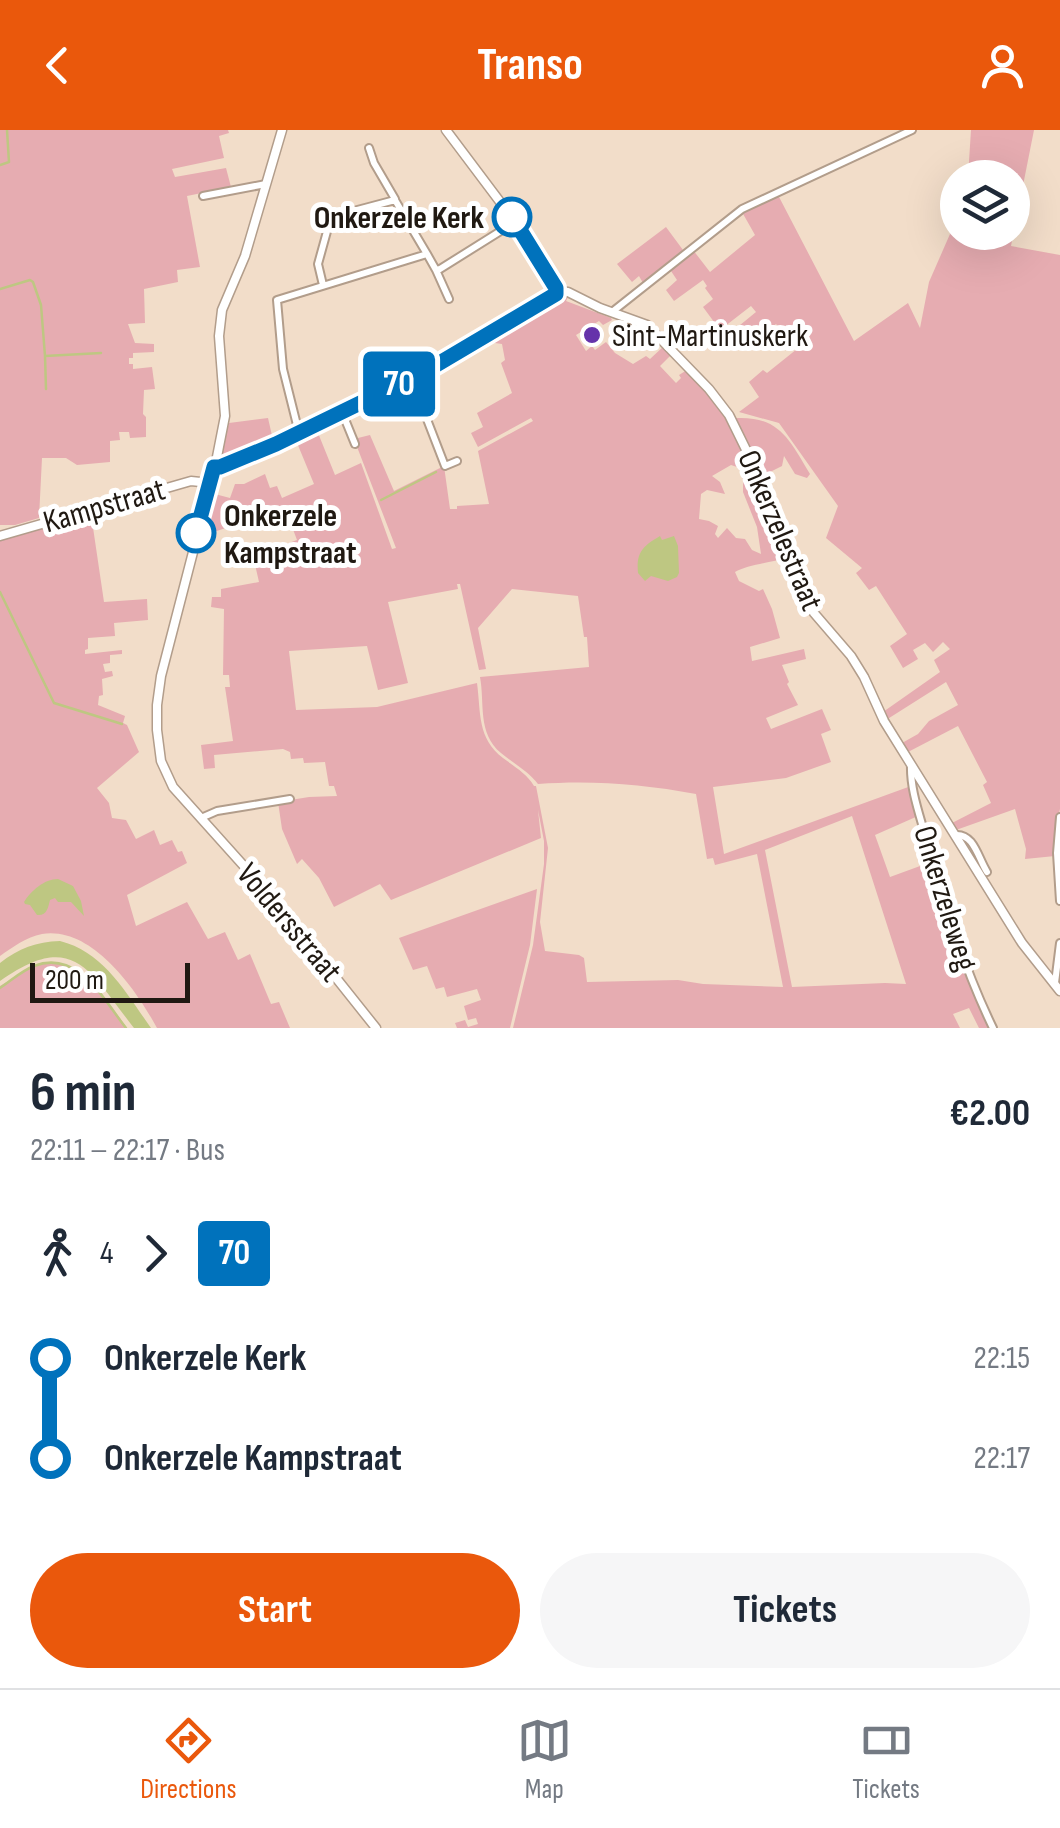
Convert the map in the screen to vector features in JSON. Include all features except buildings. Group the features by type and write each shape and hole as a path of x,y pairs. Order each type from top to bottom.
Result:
{"street":[{"name":"Voldersstraat","path":"282,130 245,256 222,310 225,416 161,676 156,705 160,755 174,787 270,894 376,1028"},
{"path":"214,467 256,453 411,378 472,346 558,291 516,222 446,130"},
{"path":"610,312 742,209 912,130"},
{"path":"369,148 448,299"},
{"path":"203,196 266,184"},
{"path":"323,285 318,264 331,217 395,200"},
{"path":"436,270 516,222"},
{"path":"299,433 283,370 276,300 427,254"},
{"name":"Onkerzelestraat","path":"558,291 647,326 730,416 758,474 814,613 864,676 884,721 1022,943 1057,988"},
{"path":"411,378 445,466 457,461"},
{"path":"342,412 355,444"},
{"name":"Kampstraat","path":"0,536 191,480 210,483"},
{"name":"Onkerzeleweg","path":"911,764 910,776 921,821 958,944 993,1028"},
{"path":"201,818 290,799"},
{"path":"1060,817 1060,901"},
{"path":"955,835 969,838 987,872"},
{"path":"1057,988 1060,943"}],"shaded area":[{"path":"0,130 229,133 219,136 224,158 172,169 175,177 226,168 231,187 187,196 200,267 177,270 178,282 144,289 145,323 128,324 135,343 154,344 154,352 133,353 133,358 129,358 133,369 152,367 155,389 144,390 146,437 130,438 129,432 119,432 120,440 110,441 110,462 77,465 66,458 42,458 39,518 15,525 0,525"},
{"path":"971,130 1034,130 1028,160 969,160"},
{"path":"778,195 854,341 908,303 920,328 929,282 943,250 1030,249 1060,255 1060,809 1055,856 1025,859 1015,809 956,830 952,823 991,803 983,785 987,782 958,726 908,752 902,743 918,734 929,721 958,705 946,682 886,720 883,712 940,672 934,660 950,649 943,642 933,652 925,643 913,650 918,659 903,668 890,646 907,634 876,586 869,590 856,573 862,568 826,538 838,506 779,423 739,412 759,397 749,382 802,345 800,338 807,333 803,326 778,346 772,338 781,330 776,324 747,347 734,330 756,312 751,306 720,330 703,307 713,299 703,280 674,301 666,290 677,280 669,268 693,250 710,272 755,235 742,212"},
{"path":"666,227 683,250 643,283 639,276 632,282 617,264"},
{"path":"555,290 568,297 566,301 611,318 576,335 586,351 606,342 633,364 646,356 650,359 664,346 671,355 660,366 676,383 687,370 709,392 735,426 787,558 735,572 739,581 759,591 763,589 780,638 750,647 752,661 804,649 806,659 782,665 798,705 766,718 771,729 822,709 831,730 821,734 831,762 786,778 713,787 724,854 911,786 918,816 875,835 890,877 931,862 991,1028 979,1028 969,1008 953,1014 960,1028 513,1028 533,945 544,864 538,810 541,838 391,900 380,884 334,907 319,878 302,859 297,864 282,829 278,802 337,796 334,786 329,786 325,762 291,759 290,752 283,749 214,755 215,768 204,769 201,745 233,741 225,687 230,687 229,675 223,675 224,609 211,607 212,597 221,597 221,589 259,582 253,556 297,540 285,508 199,537 211,493 230,498 235,484 265,474 270,488 277,486 282,498 314,484 295,438 316,428 335,475 361,463 392,549 396,548 354,439 370,435 394,491 444,466 450,509 489,504 478,451 533,421 531,418 478,447 471,433 483,427 477,413 512,393 501,363 505,360 502,344 495,343 492,335 507,311 534,296 538,301","holes":["731,465 740,468 761,554 727,528 718,538 718,526 699,519 701,494 707,490 725,494 712,476","460,584 479,670 486,669 478,628 512,589 578,596 589,667 480,677 488,736 501,753 538,784 617,784 696,794 707,859 713,858 715,865 757,854 783,987 678,980 587,982 584,958 545,951 540,922 548,848 536,786 489,742 482,724 477,683 377,707 296,710 289,651 367,646 378,690 408,683 388,602 458,589","852,816 906,984 792,987 765,850"]},
{"path":"268,418 273,440 222,460 229,423"},
{"path":"736,418 763,421 782,433 810,474 807,478 795,474 784,456 782,466 764,475"},
{"path":"91,514 104,602 147,599 148,620 114,623 115,636 88,638 85,654 122,650 122,654 110,655 110,663 103,664 105,672 112,671 113,676 102,679 103,695 99,696 98,705 125,716 123,723 139,752 97,788 109,803 112,818 126,820 136,839 154,830 160,845 172,840 187,863 127,895 136,926 187,902 208,939 225,932 238,960 250,954 271,1004 279,1002 290,1028 157,1028 110,963 78,940 60,934 31,937 0,956 0,538"},
{"path":"660,536 662,540 674,536 679,573 668,581 651,576 645,581 638,573 640,555"},
{"path":"58,879 73,886 84,916 71,902 58,902 55,898 40,915 25,904 38,886"},
{"path":"537,889 530,945 510,1028 457,1028 455,1023 465,1020 468,1027 478,1024 476,1018 468,1020 464,1006 481,1000 477,989 447,997 444,987 436,989 427,966 413,970 399,938"},
{"path":"60,941 76,946 102,964 151,1028 134,1028 92,975 63,958 46,958 0,981 0,963 7,958 28,947"},
{"path":"49,962 85,977 127,1028 0,1028 0,986 37,964"}],"waterway":[{"path":"0,165 9,162 7,130"},
{"path":"0,289 33,282 41,305 45,356 101,353"},
{"path":"45,356 46,389"},
{"path":"381,500 436,472"},
{"path":"0,592 54,703 122,724"},
{"path":"0,988 34,966 64,964 88,980 126,1028"}],"bus line":[{"name":"70","path":"196,533 214,467 256,453 426,371 556,294 558,291 512,217"}],"place":[{"name":"Onkerzele Kerk","path":"512,217"},
{"name":"Sint-Martinuskerk","path":"592,335"},
{"name":"Onkerzele Kampstraat","path":"196,533"}]}
